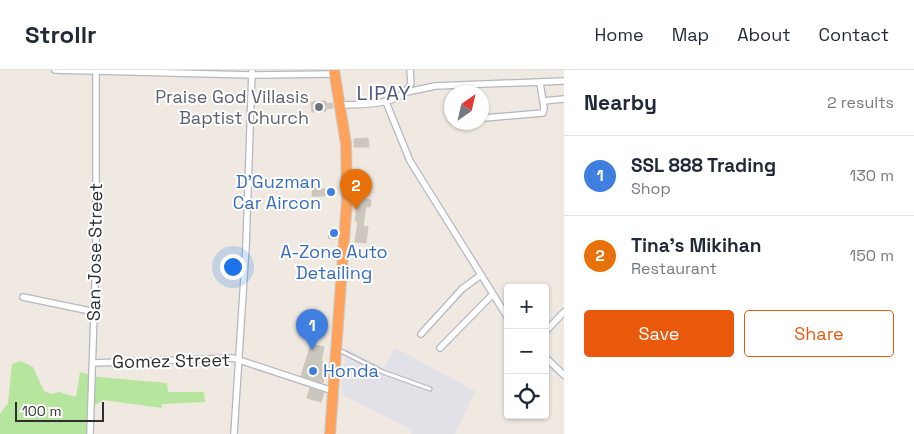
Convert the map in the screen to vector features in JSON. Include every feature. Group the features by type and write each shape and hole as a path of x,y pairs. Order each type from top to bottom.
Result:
{"highway":[{"path":"330,434 347,200 347,160 341,105 334,72"}],"street":[{"path":"54,70 334,72"},
{"path":"407,92 411,84 410,70"},
{"name":"San Jose Street","path":"90,434 95,312 96,71"},
{"path":"234,434 240,361 252,72"},
{"path":"341,105 386,102 407,92 435,86 564,81"},
{"path":"489,118 542,114 544,111 540,83"},
{"path":"543,101 564,98"},
{"path":"386,102 410,161 504,312"},
{"path":"421,334 462,289 481,275"},
{"path":"440,348 493,294"},
{"path":"23,297 95,312"},
{"path":"548,329 564,312"},
{"name":"Gomez Street","path":"93,362 232,358 334,391"},
{"path":"549,361 564,374"}],"lane":[{"path":"337,349 383,372 430,389"}],"shaded area":[{"path":"346,348 384,368 395,348 475,391 455,434 411,434 413,430 341,394"}],"green space":[{"path":"21,361 33,367 44,391 52,394 59,392 76,397 80,372 98,377 167,383 168,392 204,392 205,402 162,404 162,408 103,400 89,409 87,434 0,434 0,414 8,403 12,364"}],"building":[{"name":"Praise God Villasis Baptist Church","path":"326,101 326,104 332,103 333,108 326,109 326,111 312,112 311,102"},
{"path":"368,138 369,147 354,147 354,139"},
{"path":"313,188 325,189 325,196 312,196"},
{"path":"359,198 371,200 370,207 366,206 363,226 368,227 366,243 355,242 358,221 355,221"},
{"path":"330,228 337,229 336,239 328,238"},
{"name":"Honda","path":"311,344 324,347 321,361 325,363 323,383 301,376"},
{"path":"310,388 324,393 321,402 307,398"}],"place":[{"name":"Praise God Villasis Baptist Church","path":"319,107"},
{"name":"D'Guzman Car Aircon","path":"331,192"},
{"name":"Tina's Mikihan","path":"356,210"},
{"name":"A-Zone Auto Detailing","path":"334,233"},
{"name":"SSL 888 Trading","path":"312,350"},
{"name":"Honda","path":"313,371"}],"district":[{"name":"LIPAY","path":"384,93"}]}
